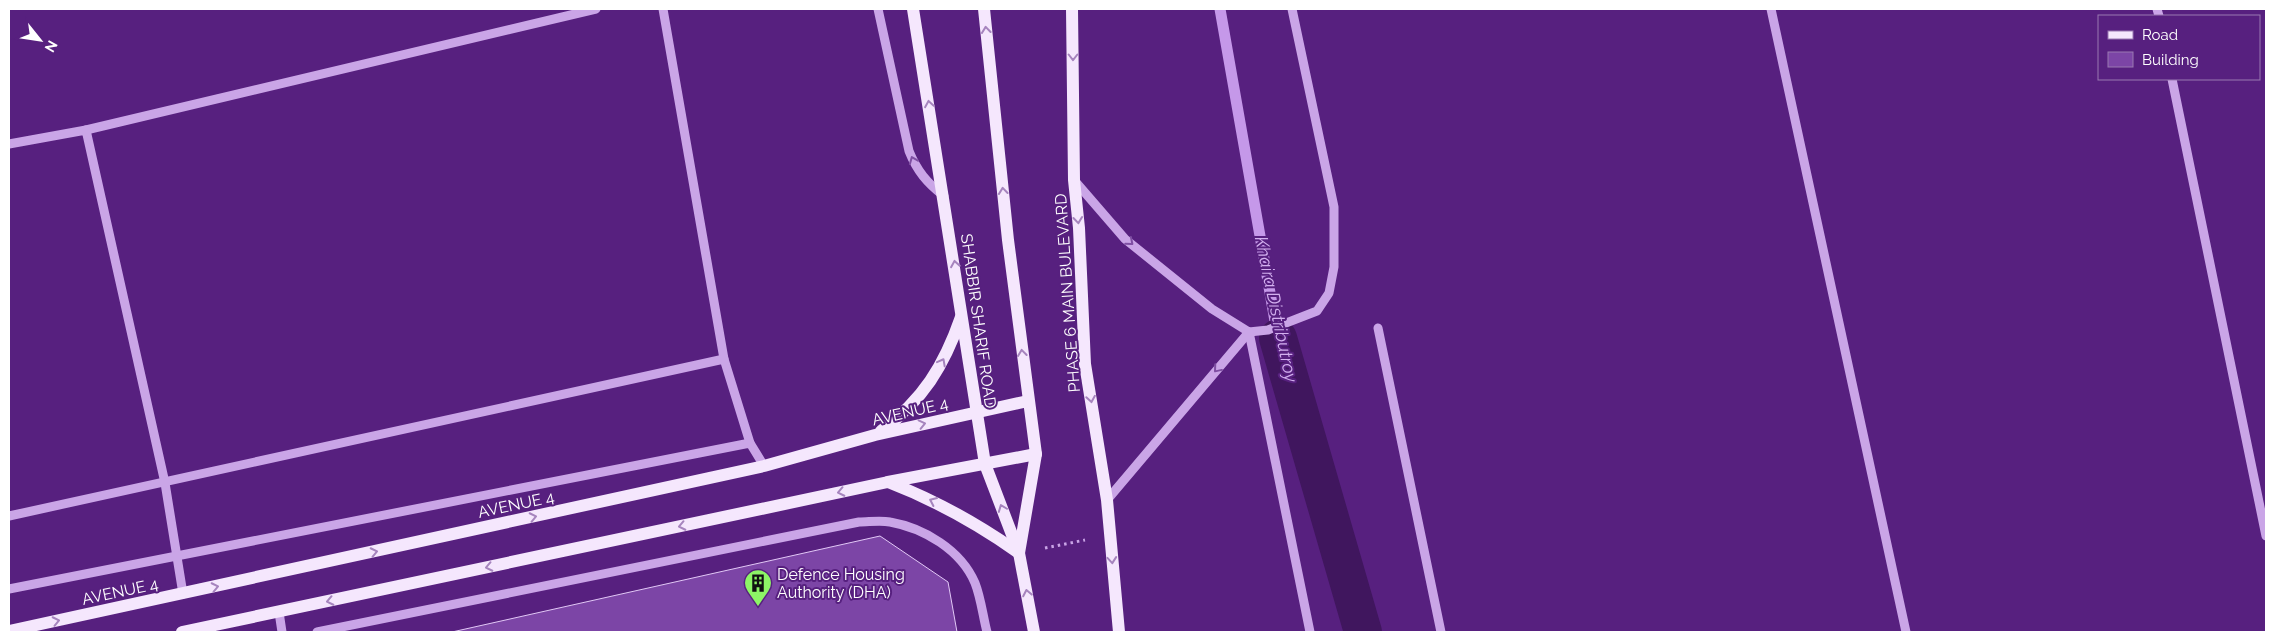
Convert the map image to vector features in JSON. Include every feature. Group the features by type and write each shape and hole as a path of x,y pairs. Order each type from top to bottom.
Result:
{"main road":[{"name":"SHABBIR SHARIF ROAD","path":"913,9 944,196 984,464 1020,553 1034,632"},
{"path":"888,482 912,491 970,520 1020,553 1036,454 1007,230 984,9"},
{"name":"PHASE 6 MAIN BULEVARD","path":"1072,9 1074,180 1079,228 1085,364 1107,500 1119,632"},
{"path":"875,435 914,404 929,384 942,363 962,312"},
{"name":"AVENUE 4","path":"9,631 764,466 875,435 1028,401"},
{"path":"182,632 888,482 1036,454"}],"street":[{"path":"9,144 86,130 596,9"},
{"path":"663,9 724,359 750,443 764,466"},
{"path":"878,9 909,151 915,167 926,181 944,196"},
{"path":"1074,180 1125,239 1212,309 1249,332 1268,330 1317,311 1329,293 1334,267 1334,206 1292,9"},
{"path":"1771,9 1906,632"},
{"path":"2172,80 2266,536"},
{"path":"86,130 165,483 183,594"},
{"path":"1378,328 1441,632"},
{"path":"1107,500 1249,332"},
{"path":"1249,332 1310,632"},
{"path":"9,516 724,359"},
{"path":"9,589 750,443"},
{"path":"317,632 859,522 888,522 912,528 934,538 950,550 965,567 975,583 987,632"},
{"path":"279,612 282,632"}],"path":[{"path":"1020,553 1110,536"}],"building":[{"name":"Defence Housing Authority (DHA)","path":"880,536 948,582 957,632 452,632"}],"waterway":[{"name":"Khaira Distributroy","path":"1220,9 1278,338"},
{"name":"Khaira Distributroy","path":"1278,338 1363,632"}],"place":[{"name":"Defence Housing Authority (DHA)","path":"758,607"}]}
